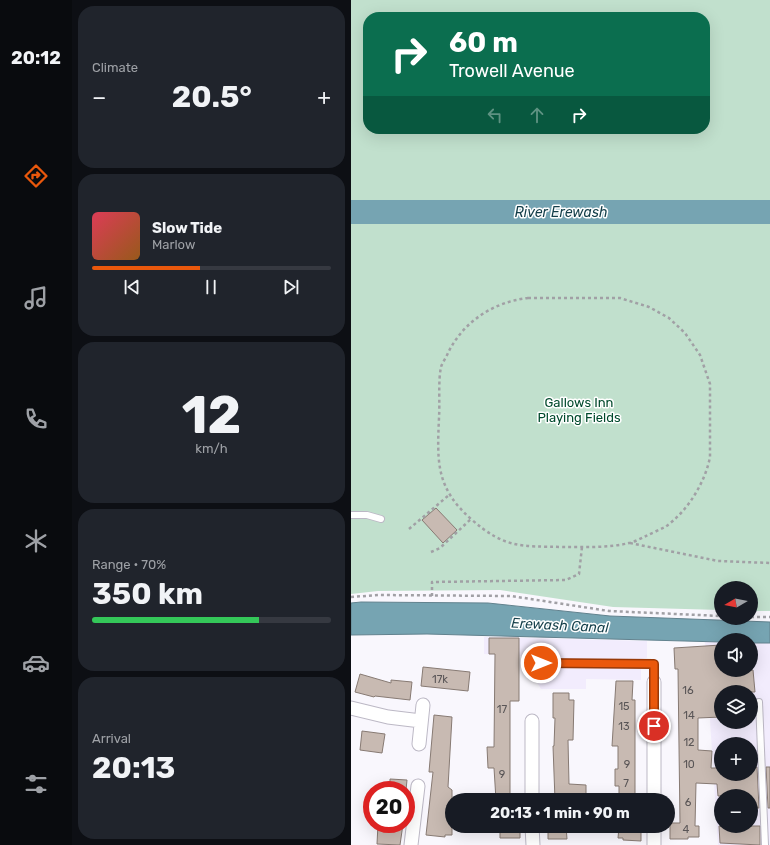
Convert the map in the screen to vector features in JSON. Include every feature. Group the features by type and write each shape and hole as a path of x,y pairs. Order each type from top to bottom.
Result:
{"street":[{"path":"654,682 654,793"},
{"path":"419,744 423,705"},
{"path":"351,708 388,717 421,721"},
{"path":"532,793 536,730"},
{"path":"411,845 418,786"},
{"path":"533,833 533,845"},
{"path":"654,833 654,845"}],"lane":[{"path":"351,515 367,515 381,519"},
{"path":"541,663 654,664 654,682"},
{"path":"759,702 765,845"}],"path":[{"path":"630,543 665,527 678,516 705,475 710,457 710,384 700,355 685,333 669,318 649,307 620,298 514,299 498,305 472,321 455,340 441,367 438,444 440,473 449,495 471,519 497,540 523,546 582,547 630,543 718,561 770,563"},
{"path":"409,529 449,495"},
{"path":"431,552 440,548 471,519"},
{"path":"432,596 432,582 566,580 579,574 582,547"},
{"path":"351,597 511,596 609,611 714,616"},
{"path":"758,617 770,617"}],"shaded area":[{"path":"484,637 647,641 647,658 641,659 641,680 586,679 586,689 541,689 521,656 484,654"},
{"path":"705,642 714,642 714,677 758,677 758,643 770,643 770,845 718,845 717,833 758,833 758,789 714,789"}],"green space":[{"path":"351,0 770,0 770,202 626,202 569,206 351,204"},
{"name":"Gallows Inn Playing Fields","path":"770,218 770,611 758,611 758,581 714,581 714,610 613,607 500,590 378,591 351,594 351,220"}],"water":[{"name":"Erewash Canal","path":"351,603 488,603 610,616 714,620 714,625 758,625 758,622 770,622 770,643 758,643 758,633 714,633 714,642 427,634 351,635"}],"building":[{"path":"436,508 457,530 443,543 422,520"},
{"path":"489,638 519,638 519,701 510,701 510,793 496,793 494,768 488,768 487,747 494,747 495,654 489,654"},
{"path":"714,645 714,677 754,677 754,685 714,685 714,717 698,718 698,750 712,751 711,768 714,768 714,781 758,781 759,808 758,789 717,789 717,784 696,783 695,826 699,826 699,837 688,837 688,839 670,839 670,833 675,833 675,823 680,823 678,669 675,669 674,648"},
{"path":"423,667 470,672 468,691 421,686"},
{"path":"360,674 391,683 391,680 412,682 410,700 374,697 355,692"},
{"path":"616,681 633,681 632,700 635,700 635,793 619,793 619,786 615,786 615,769 618,769 618,746 612,746"},
{"path":"553,693 569,693 569,700 574,700 573,740 568,740 569,784 586,785 586,793 555,793 553,746 555,718 553,718"},
{"path":"434,715 452,717 448,787 452,790 452,793 445,793 445,833 452,833 452,835 445,835 445,837 426,835 433,772 429,772"},
{"path":"362,731 385,734 382,753 360,750"},
{"path":"766,767 770,767 770,808 768,808"},
{"path":"390,779 407,780 407,781 390,781"},
{"path":"758,826 760,826 760,845 720,843 719,833 758,833"},
{"path":"378,833 402,833 400,845 377,844"},
{"path":"500,833 520,833 520,838 500,838"},
{"path":"548,833 567,833 567,839 548,839"},
{"path":"618,833 641,833 641,841 623,840 623,838 618,838"}],"waterway":[{"name":"River Erewash","path":"351,212 770,212"}],"route":[{"path":"541,663 654,664 654,726"}]}
